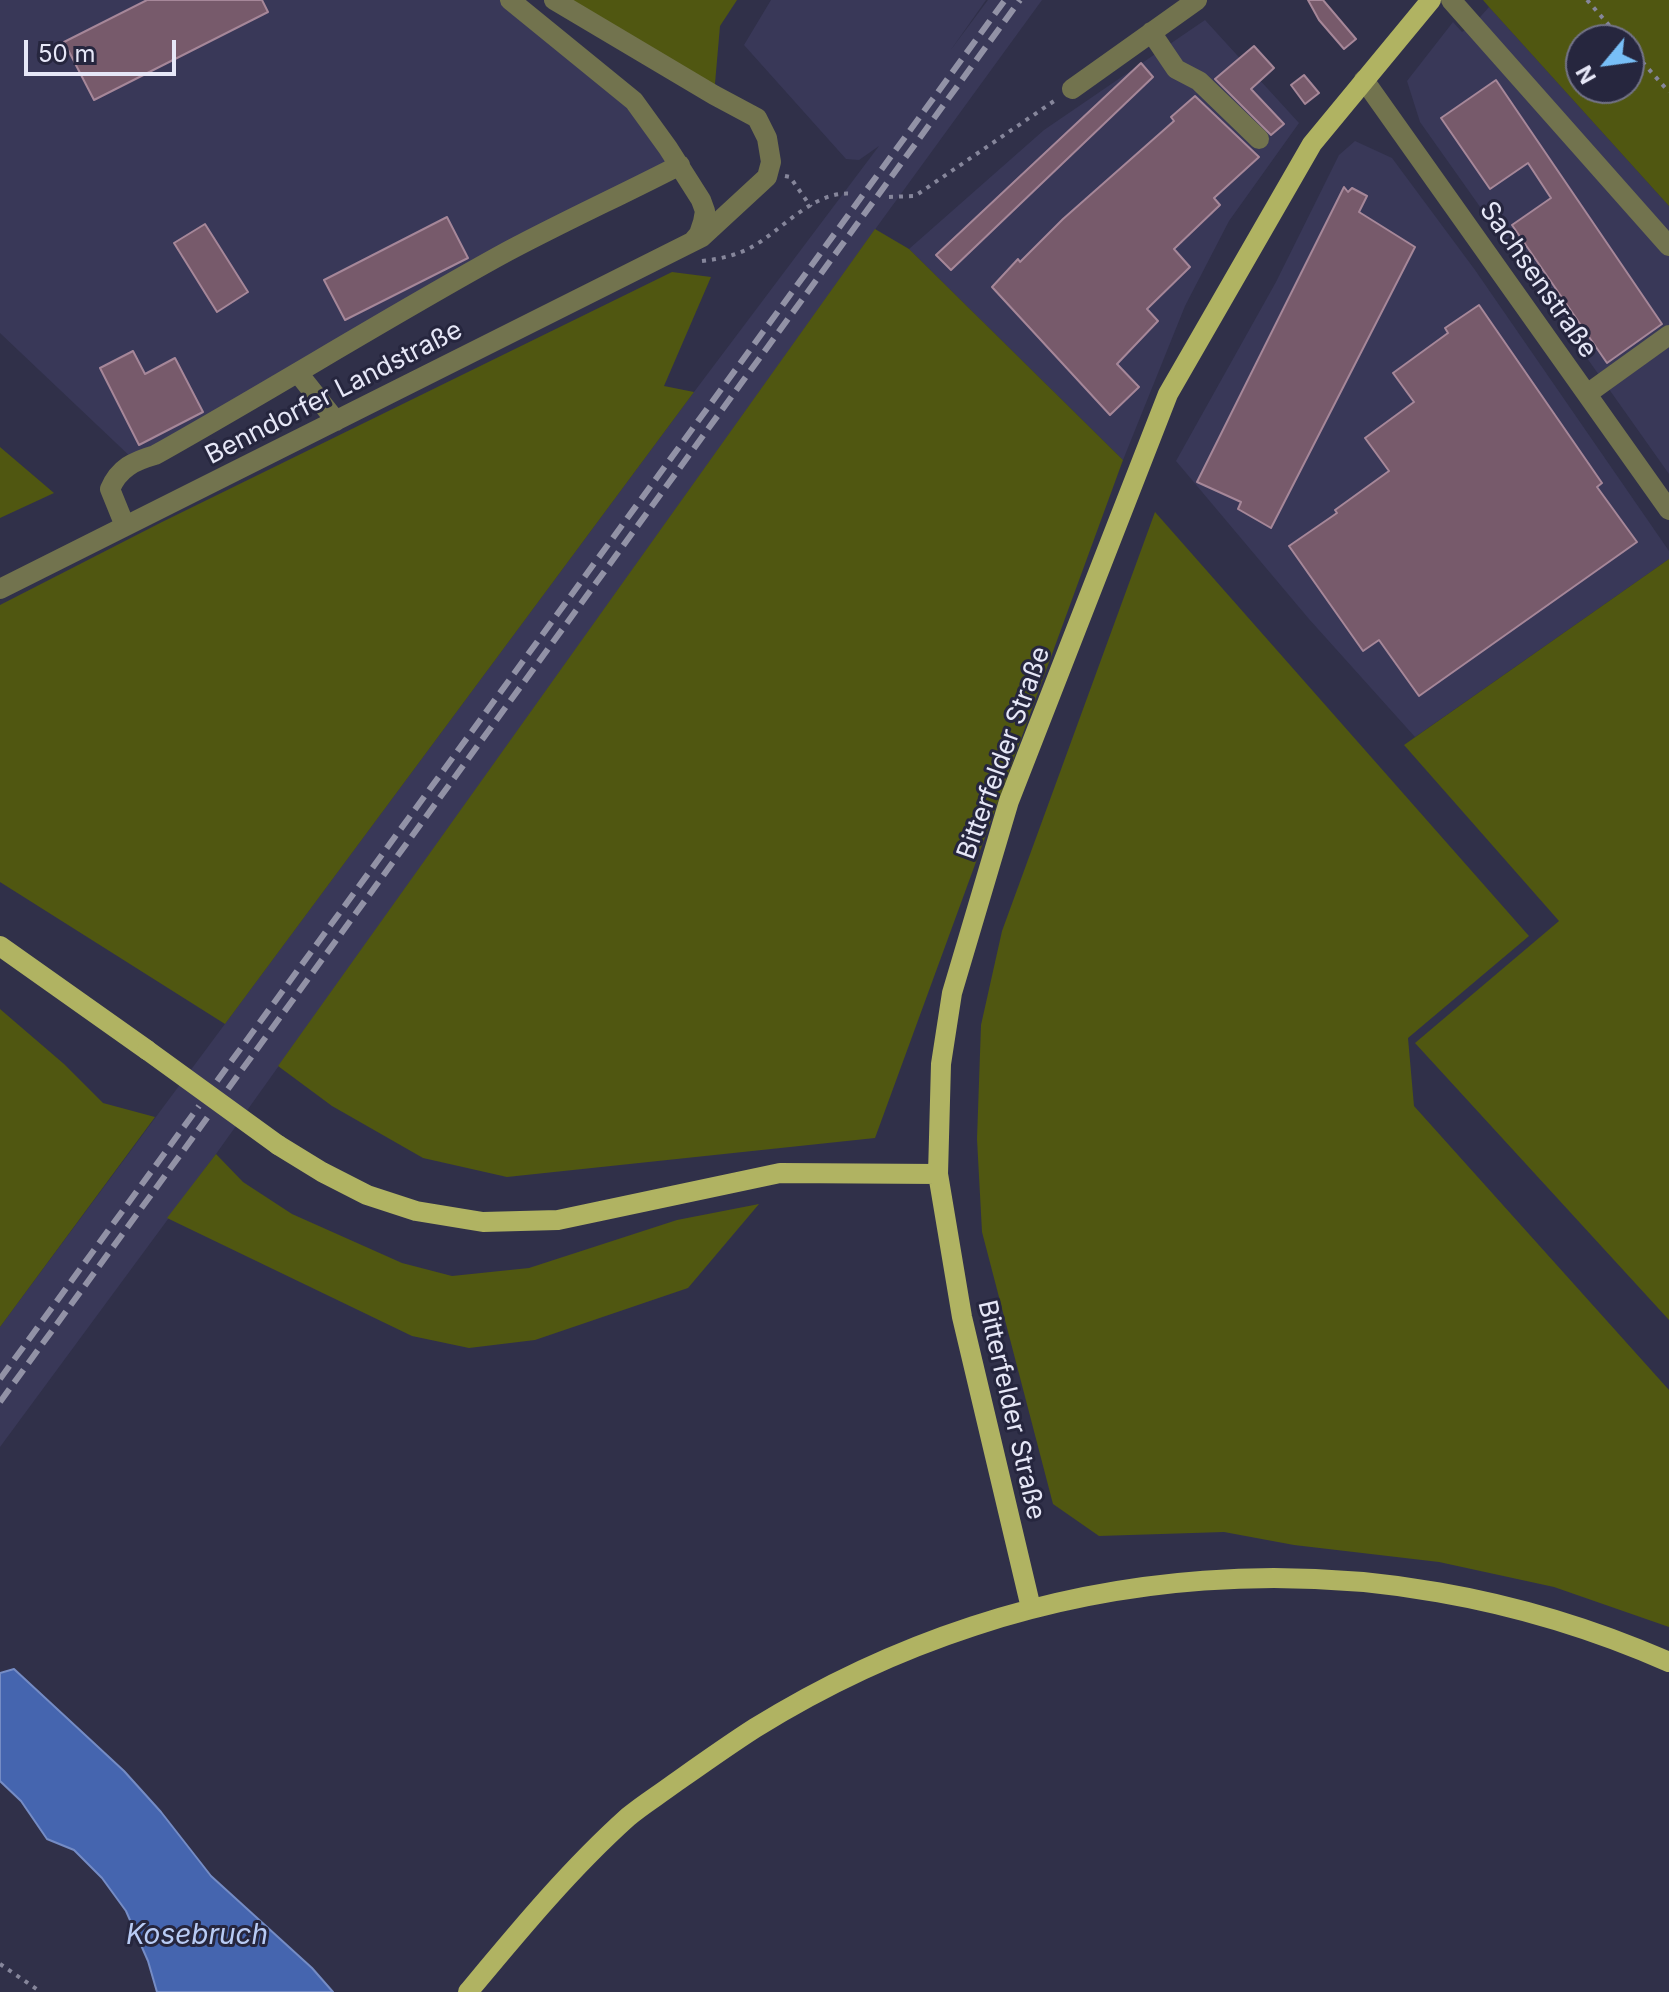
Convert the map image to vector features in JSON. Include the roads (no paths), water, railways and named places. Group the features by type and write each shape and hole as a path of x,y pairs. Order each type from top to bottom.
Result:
{"main road":[{"name":"Bitterfelder Straße","path":"1031,1608 962,1317 938,1174 941,1064 952,993 1014,787 1168,394 1312,144 1431,0"},
{"path":"0,946 278,1145 367,1195 416,1211 483,1222 558,1220 780,1173 938,1174"},
{"path":"468,1992 571,1873 630,1816 726,1746 792,1705 870,1667 929,1642 1031,1608 1109,1591 1191,1579 1297,1577 1422,1591 1506,1606 1588,1630 1669,1662"}],"street":[{"path":"510,0 634,101 701,200 705,211 699,234 691,242"},
{"name":"Benndorfer Landstraße","path":"0,589 668,255 717,225 767,177 771,162 767,138 757,118 554,0"},
{"path":"1072,89 1197,0"},
{"path":"1451,0 1669,246"},
{"path":"1151,32 1176,69 1199,81 1259,139"},
{"name":"Sachsenstraße","path":"1364,80 1669,510"},
{"path":"125,526 110,489 116,474 135,461 155,455 496,258 680,165"},
{"path":"1587,394 1669,335"},
{"path":"298,373 336,421"}],"water":[{"name":"Kosebruch","path":"14,1669 124,1771 211,1876 312,1968 333,1992 157,1992 148,1961 126,1911 102,1878 74,1850 47,1839 21,1801 0,1781 0,1673"}],"railway":[{"path":"217,1081 1005,0"},
{"path":"228,1089 1020,0"},
{"path":"0,1379 199,1106"},
{"path":"0,1402 210,1114"}]}
